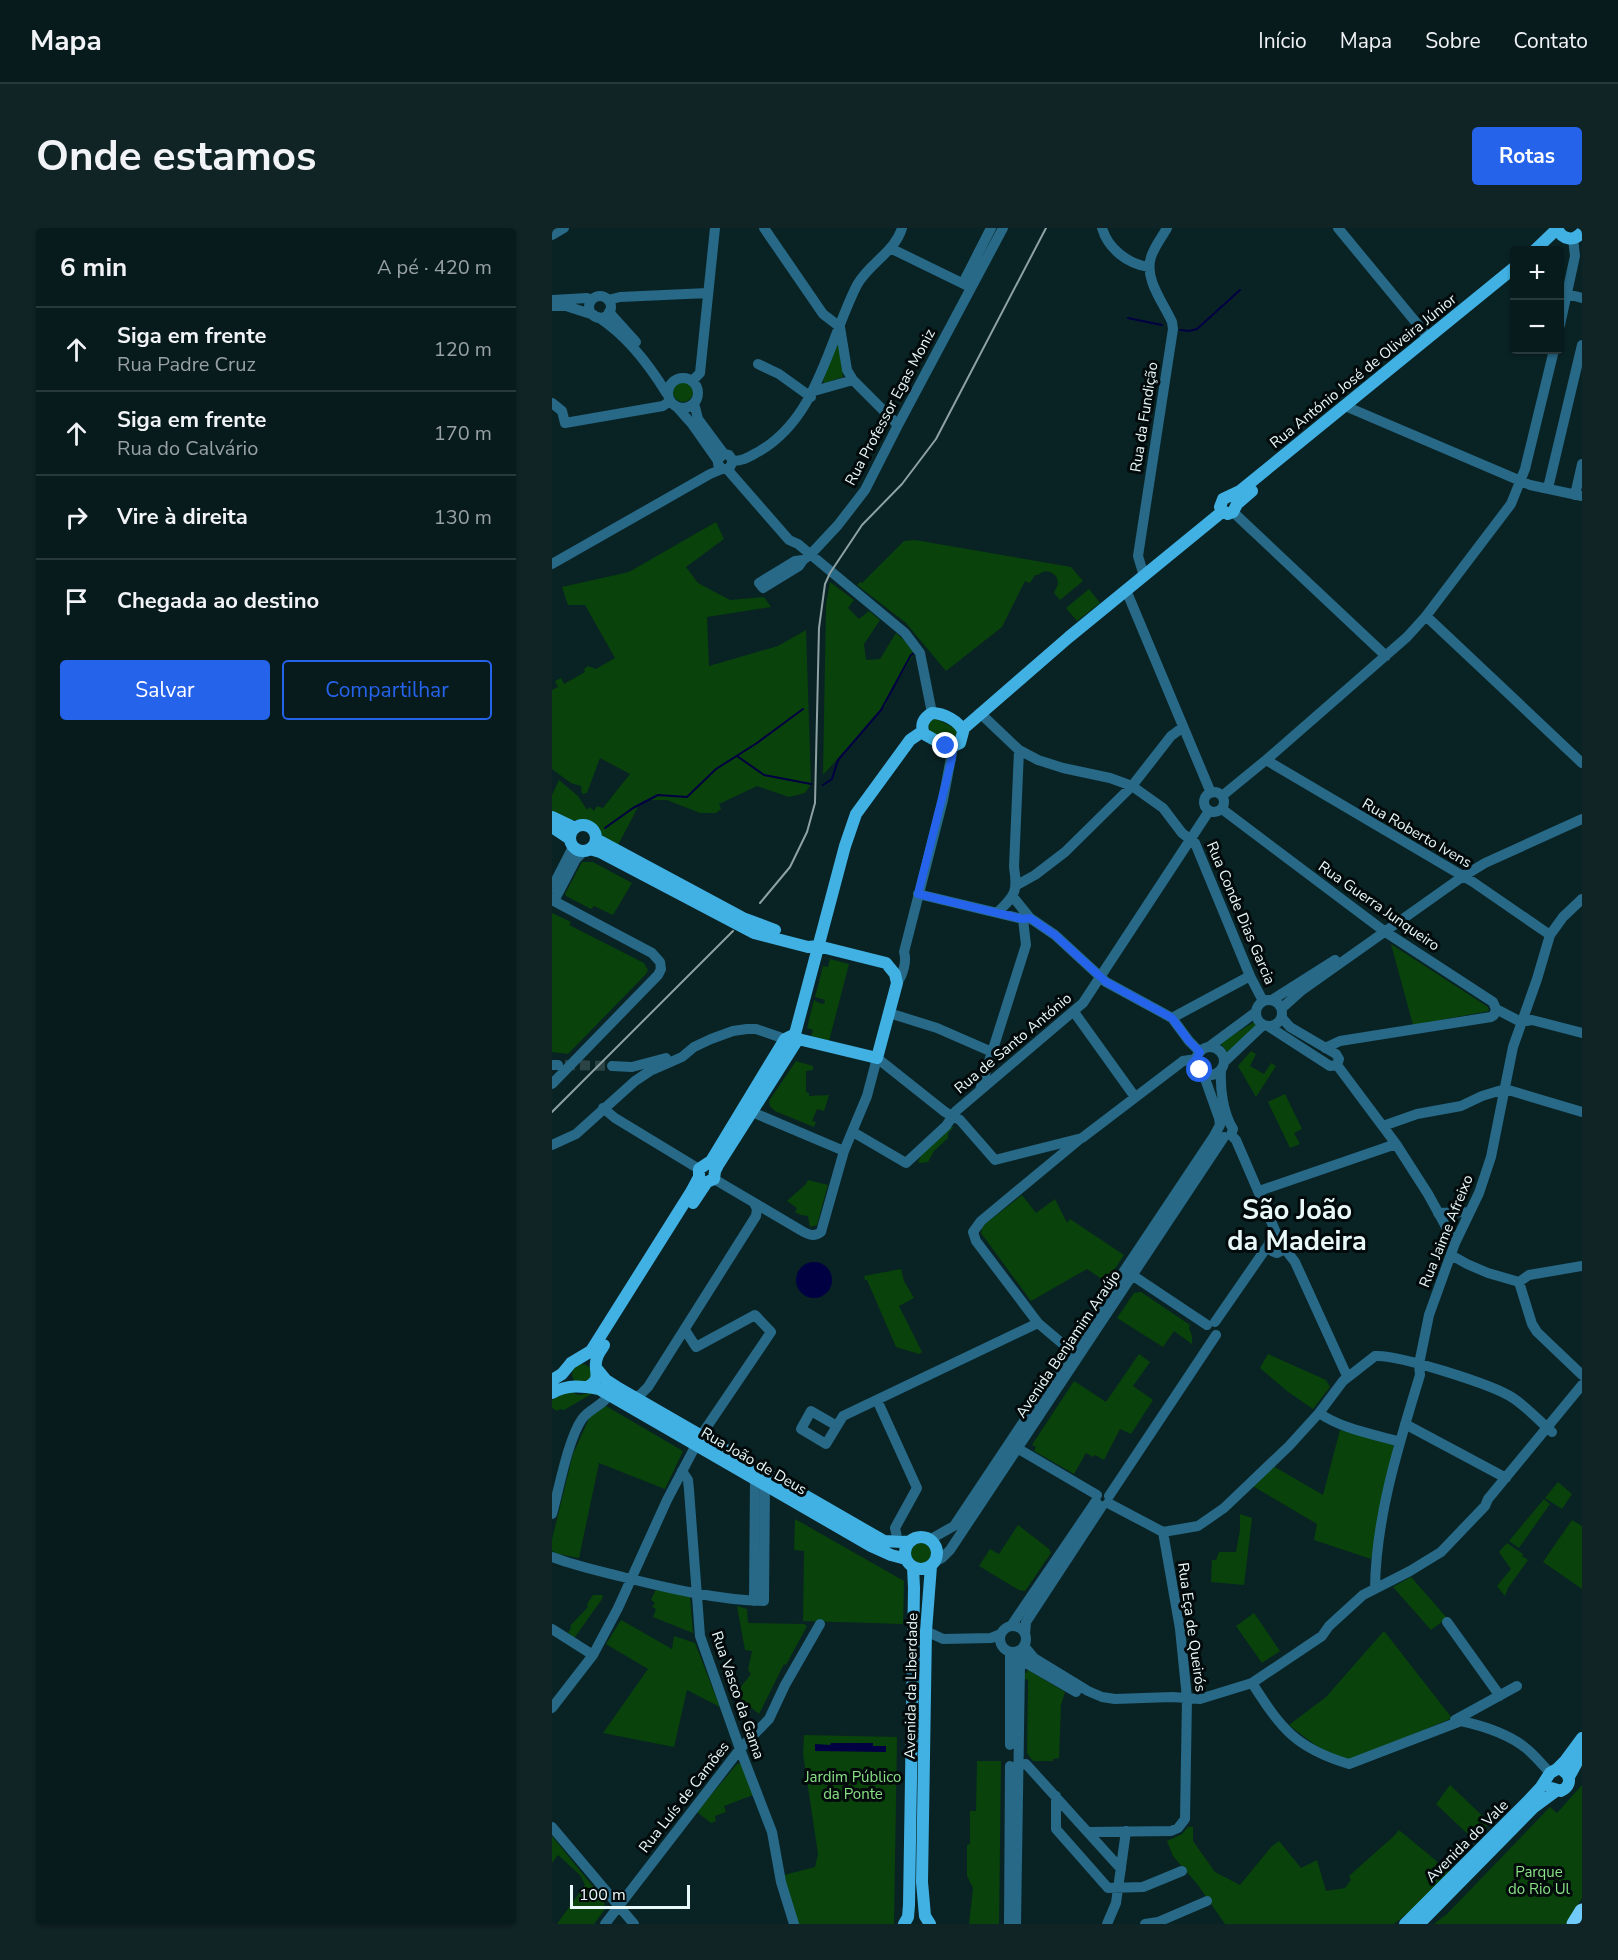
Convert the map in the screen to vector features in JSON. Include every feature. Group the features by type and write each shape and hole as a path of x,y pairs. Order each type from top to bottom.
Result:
{"highway":[{"path":"1574,1924 1582,1911"}],"main road":[{"path":"1544,246 1571,234"},
{"path":"1553,246 1571,234"},
{"name":"Rua António José de Oliveira Júnior","path":"1349,407 1428,337 1510,271"},
{"name":"Rua António José de Oliveira Júnior","path":"953,747 962,739 963,729 980,713 1126,590 1231,506 1240,491 1510,281"},
{"path":"953,747 949,748 927,737 923,731 923,721 932,713 940,714 960,724 963,729"},
{"path":"793,1038 711,1161 707,1174 691,1192 591,1352 571,1363 567,1376 574,1385 580,1388 587,1387 595,1382 597,1356 707,1174 752,1112 793,1038 845,846 856,814 910,740 923,731"},
{"path":"552,817 581,842"},
{"path":"552,827 762,926 809,940 818,946 886,963 895,974 897,983"},
{"name":"Rua António José de Oliveira Júnior","path":"877,1058 897,983"},
{"path":"793,1038 877,1058"},
{"path":"582,1358 590,1360 597,1368"},
{"name":"Rua João de Deus","path":"597,1368 606,1380 760,1482 871,1546 910,1563"},
{"path":"552,1380 568,1369"},
{"path":"552,1393 562,1387 574,1385"},
{"name":"Rua João de Deus","path":"587,1387 599,1389 884,1541 911,1541"},
{"path":"920,1538 928,1540 936,1550 932,1564 920,1569 910,1563 906,1547 911,1541 920,1538"},
{"name":"Avenida da Liberdade","path":"906,1921 914,1588 910,1563"},
{"name":"Avenida da Liberdade","path":"927,1920 922,1882 926,1632 932,1564"},
{"name":"Avenida do Vale","path":"1405,1924 1542,1787 1582,1738"},
{"name":"Avenida do Vale","path":"1419,1924 1533,1808 1556,1791 1566,1788 1569,1777 1582,1753"},
{"path":"1556,1791 1550,1786 1552,1773 1565,1771 1569,1777"},
{"name":"Avenida da Liberdade","path":"906,1921 913,1914 919,1913 927,1920"}],"street":[{"path":"552,235 564,228"},
{"path":"692,381 700,373 716,228"},
{"path":"764,228 823,314 840,327 847,370 853,380 898,425"},
{"name":"Rua Professor Egas Moniz","path":"806,557 838,525 865,490 967,285 991,228"},
{"name":"Rua Professor Egas Moniz","path":"967,285 1003,228"},
{"path":"1102,228 1108,241 1121,255 1136,265 1149,267 1151,256 1167,228"},
{"path":"1338,228 1428,337"},
{"path":"552,556 697,473 725,463 742,461 783,434 812,394 858,283 890,248 903,229"},
{"path":"1564,307 1575,256 1571,234"},
{"path":"890,248 967,285"},
{"name":"Rua da Fundição","path":"1144,576 1138,556 1173,329 1172,322 1152,280 1149,267"},
{"path":"552,306 566,306 602,317 609,306 620,297 708,293"},
{"path":"1567,294 1582,298"},
{"path":"552,300 587,298 591,300 600,296 664,377 672,382"},
{"path":"591,300 589,308 628,342 671,400 725,463 793,536 806,557 905,633 915,644 922,661 932,713"},
{"path":"1548,488 1582,345"},
{"path":"1126,590 1182,728 1216,794 1224,804 1217,812 1209,811 1205,807 1206,796 1216,794 1266,760 1407,637 1426,616 1510,504 1521,480 1553,354"},
{"path":"758,364 812,394 853,380"},
{"path":"671,400 668,387 672,382 684,377 692,381 698,392 694,403 698,419 725,463"},
{"path":"671,400 687,407 694,403"},
{"path":"552,425 663,406 671,400"},
{"path":"552,403 562,411 565,423"},
{"path":"1349,407 1530,484 1578,495 1582,464"},
{"path":"552,564 725,463"},
{"path":"1231,506 1386,656"},
{"path":"1426,616 1582,763"},
{"name":"Rua Conde Dias Garcia","path":"980,713 1019,750 1038,760 1110,778 1132,786 1163,808 1182,833 1191,838 1194,843 1250,976 1268,1000"},
{"path":"1017,885 1035,875 1065,852 1132,786 1171,736 1182,728"},
{"name":"Rua António José de Oliveira Júnior","path":"897,983 901,978 906,957 904,952 943,800 953,747"},
{"path":"998,912 1013,897 1017,885 1014,867 1019,750"},
{"name":"Rua Roberto Ivens","path":"1266,760 1473,882 1550,935"},
{"name":"Rua Guerra Junqueiro","path":"1222,809 1384,931 1493,1002 1496,1009 1521,1022"},
{"name":"Rua de Santo António","path":"853,1132 906,1163 946,1126 952,1115 1074,1012 1083,1003 1209,811"},
{"path":"1203,1073 1215,1074 1265,1025 1277,1024 1282,1013 1301,991 1462,877 1485,863 1582,819"},
{"path":"552,888 581,842"},
{"path":"552,1084 658,975 661,969 657,957 642,946 553,900 576,859 581,842"},
{"path":"918,894 1026,918 1055,935 1100,977 1172,1018 1198,1055 1198,1067 1203,1073 1224,1130 1236,1140 1277,1235 1272,1237 1276,1248 1295,1262 1347,1376"},
{"path":"980,1090 1026,945 1026,918 1013,897"},
{"name":"Rua Jaime Afreixo","path":"1375,1588 1375,1560 1387,1494 1420,1375 1419,1364 1428,1315 1455,1243 1479,1193 1491,1157 1513,1047 1550,935 1563,917 1582,899"},
{"path":"1337,1065 1330,1066 1258,1020 1257,1007 1373,935 1384,931"},
{"path":"886,963 904,952"},
{"path":"1172,1018 1250,976"},
{"path":"1268,1000 1282,1013 1290,1027 1338,1057 1337,1065 1396,1144 1455,1243"},
{"path":"1325,1048 1340,1041 1491,1017 1496,1009"},
{"path":"1074,1012 1135,1097"},
{"path":"1071,1351 1038,1323 976,1241 973,1232 981,1221 1082,1138 1183,1061 1198,1055 1256,1012"},
{"path":"889,1013 938,1028 992,1052"},
{"path":"1521,1022 1532,1020 1582,1033"},
{"path":"612,1066 632,1067 651,1062 733,1030 756,1029 793,1038"},
{"path":"1300,1047 1298,1038 1306,1036"},
{"path":"1210,1046 1221,1051 1224,1130"},
{"path":"552,1145 576,1134 635,1081 650,1071 682,1058 694,1047"},
{"path":"877,1058 960,1120 995,1160 1082,1138"},
{"name":"Rua António José de Oliveira Júnior","path":"754,1203 811,1235 816,1236 821,1232 844,1151 867,1096 877,1058"},
{"path":"1383,1126 1417,1114 1461,1106 1482,1095 1504,1089 1582,1112"},
{"path":"603,1108 615,1118 754,1203 757,1209 756,1216 648,1387 640,1395 634,1397"},
{"path":"752,1112 844,1151"},
{"name":"Avenida Benjamim Araújo","path":"932,1564 950,1550 1132,1275 1224,1130"},
{"name":"Avenida Benjamim Araújo","path":"928,1540 947,1532 954,1526 1071,1351 1224,1130"},
{"path":"1259,1191 1396,1144"},
{"path":"1438,1212 1469,1212"},
{"path":"926,1648 940,1646 1014,1650 1026,1642 1026,1622 1103,1499 1213,1329 1276,1248"},
{"path":"1451,1255 1488,1273 1519,1282"},
{"path":"1519,1282 1529,1275 1582,1266"},
{"path":"1132,1275 1213,1329"},
{"path":"1519,1282 1532,1324 1537,1332 1582,1375"},
{"path":"552,1708 593,1655 698,1441 771,1332 755,1315 696,1347 685,1330"},
{"path":"837,1426 843,1416 1038,1323"},
{"path":"1017,1448 1163,1532 1198,1526 1213,1518 1289,1446 1319,1413 1347,1376 1375,1356 1419,1364 1499,1391 1513,1398 1549,1430"},
{"path":"1485,1506 1493,1503 1582,1385"},
{"path":"552,1514 578,1425 587,1412 604,1402 609,1395"},
{"path":"1187,1698 1200,1699 1252,1683 1322,1636 1329,1626 1363,1595 1442,1552 1582,1395"},
{"path":"877,1400 917,1488 895,1528 898,1542"},
{"path":"1319,1413 1348,1427 1400,1442"},
{"path":"1405,1424 1506,1478"},
{"name":"Rua Vasco da Gama","path":"682,1471 688,1480 697,1613 703,1650 772,1832 780,1882 794,1924"},
{"path":"552,1557 631,1579 697,1593 759,1601 760,1482"},
{"path":"926,1632 943,1639 992,1638 1001,1634 1011,1626 1103,1499"},
{"name":"Rua Eça de Queirós","path":"1126,1831 1171,1831 1185,1819 1187,1698 1180,1629 1163,1532"},
{"path":"1447,1622 1500,1696"},
{"name":"Rua Luís de Camões","path":"604,1924 740,1749 769,1719 785,1684 820,1624"},
{"path":"1011,1626 1019,1628 1025,1634"},
{"path":"1001,1634 1000,1643 1014,1650 1024,1662 1086,1698 1115,1706 1172,1704 1248,1678 1318,1630 1329,1626"},
{"path":"552,1629 593,1655"},
{"path":"1014,1650 1020,1667 1016,1924"},
{"path":"1009,1924 1014,1650"},
{"path":"1252,1683 1288,1734 1305,1746 1349,1764 1461,1721 1479,1725 1512,1739 1527,1749 1552,1773"},
{"path":"1450,1725 1455,1720 1517,1686"},
{"path":"1017,1765 1026,1764 1121,1869"},
{"path":"1056,1796 1056,1829 1108,1888 1143,1887 1182,1871"},
{"path":"552,1827 634,1924"},
{"path":"1089,1832 1126,1831 1116,1903 1107,1924"},
{"path":"1145,1924 1158,1922 1207,1901"}],"green space":[{"path":"838,340 843,377 824,383 823,381"},
{"path":"683,382 690,385 693,392 690,399 683,402 676,399 673,392 676,385"},
{"path":"716,522 724,539 686,567 698,583 730,600 764,597 771,607 707,617 709,666 778,646 806,630 811,784 805,793 789,797 757,786 719,804 721,809 716,813 700,813 667,800 645,800 639,805 618,845 602,836 596,826 587,820 569,820 552,811 552,795 559,780 578,796 587,810 590,807 594,811 597,806 603,808 630,774 600,758 587,793 582,794 581,786 571,783 552,769 552,690 558,687 555,681 561,678 564,684 585,672 584,669 588,666 596,669 615,658 585,605 568,605 562,587 629,572"},
{"path":"915,540 1071,567 1083,581 1060,600 1054,593 1058,584 1057,578 1050,572 1045,571 1035,575 1030,583 1025,581 1002,627 946,671 906,623 857,585 862,583 904,541"},
{"path":"830,582 854,600 848,608 859,619 869,611 880,620 864,644 866,660 880,659 896,633 911,647 914,654 888,697 886,705 823,775 826,605"},
{"path":"1089,589 1100,603 1077,621 1066,608"},
{"path":"933,719 958,731 955,741 950,742 931,733 928,724"},
{"path":"582,862 593,862 632,883 613,915 594,906 591,909 566,896"},
{"path":"552,913 571,922 569,925 644,963 648,970 568,1054 552,1052"},
{"path":"1391,944 1488,1007 1489,1011 1413,1025"},
{"path":"830,959 849,964 829,1041 811,1036 813,1030 807,1028 814,1000 824,1004 825,1000 815,997 823,966 828,967"},
{"path":"1254,1022 1256,1025 1228,1053 1220,1043"},
{"path":"1251,1051 1256,1054 1250,1066 1264,1074 1271,1063 1276,1066 1256,1097 1238,1066"},
{"path":"796,1061 813,1066 813,1070 806,1071 806,1092 809,1096 829,1095 824,1111 817,1109 812,1121 816,1122 814,1127 775,1111 770,1106 769,1101"},
{"path":"1285,1094 1302,1129 1294,1133 1300,1144 1290,1148 1268,1102"},
{"path":"951,1127 954,1127 948,1133 948,1138 934,1151 928,1162 918,1162 922,1154"},
{"path":"808,1180 828,1185 817,1225 810,1227 808,1216 795,1212 797,1208 787,1201"},
{"path":"1022,1195 1036,1213 1055,1199 1067,1223 1070,1219 1124,1255 1106,1282 1087,1269 1031,1301 981,1233 985,1224"},
{"path":"901,1269 904,1281 914,1298 899,1306 922,1352 919,1354 896,1347 864,1276"},
{"path":"1141,1292 1190,1325 1192,1344 1174,1331 1163,1347 1117,1318 1134,1293"},
{"path":"1139,1354 1150,1362 1133,1386 1153,1400 1131,1434 1120,1429 1104,1460 1086,1453 1074,1474 1034,1451 1036,1447 1032,1445 1074,1381 1106,1402"},
{"path":"1268,1354 1326,1380 1330,1387 1313,1409 1260,1368"},
{"path":"582,1364 589,1367 592,1374 589,1381 582,1384 575,1381 572,1374 575,1367"},
{"path":"568,1391 579,1395 595,1392 564,1410 557,1411 552,1408 552,1400"},
{"path":"606,1406 683,1451 665,1489 599,1463 579,1558 558,1554 552,1551 552,1539 573,1454 591,1414"},
{"path":"1340,1430 1394,1444 1371,1559 1314,1540 1317,1524 1251,1485 1273,1466 1323,1495"},
{"path":"1558,1482 1572,1494 1562,1509 1545,1498"},
{"path":"1544,1499 1550,1504 1519,1548 1509,1541"},
{"path":"1240,1514 1252,1518 1244,1585 1211,1582 1212,1560 1216,1560 1219,1552 1236,1552"},
{"path":"795,1519 904,1581 903,1624 803,1621 804,1551 794,1550"},
{"path":"1572,1520 1582,1526 1582,1589 1543,1562"},
{"path":"1018,1525 1051,1553 1025,1591 1019,1590 979,1566 990,1549 999,1554"},
{"path":"921,1543 928,1546 931,1553 928,1560 921,1563 914,1560 911,1553 914,1546"},
{"path":"1507,1543 1528,1560 1505,1596 1497,1586 1511,1569 1499,1552"},
{"path":"1411,1577 1447,1618 1431,1630 1393,1587"},
{"path":"656,1589 690,1597 693,1633 653,1617 656,1609 652,1607 655,1603 651,1600"},
{"path":"593,1595 603,1595 573,1637 568,1633 570,1626 588,1607 587,1604"},
{"path":"737,1606 747,1609 748,1623 804,1624 807,1626 786,1665 784,1664 759,1714 735,1694 751,1674 748,1670 752,1651 745,1650"},
{"path":"1254,1613 1280,1651 1262,1663 1236,1626"},
{"path":"621,1620 672,1649 674,1636 695,1643 720,1707 687,1690 674,1747 603,1733 648,1669 606,1644"},
{"path":"1384,1631 1452,1718 1353,1760 1326,1751 1289,1725 1326,1697"},
{"path":"1028,1670 1065,1692 1061,1705 1059,1758 1053,1761 1033,1761 1027,1753 1028,1680 1025,1679 1025,1674"},
{"name":"Jardim Público da Ponte","path":"804,1735 897,1737 894,1924 798,1924 784,1875 815,1867 808,1898 818,1854 803,1754"},
{"path":"977,1761 1001,1761 999,1924 969,1924 973,1888 967,1876 967,1845 970,1844 970,1811 976,1811"},
{"path":"741,1763 753,1795 724,1806 726,1812 715,1816 716,1821 711,1823 697,1812 737,1764"},
{"path":"1450,1785 1490,1823 1474,1840 1436,1804"},
{"name":"Parque do Rio Ul","path":"1582,1785 1582,1898 1566,1924 1434,1924 1447,1914 1550,1807 1557,1813"},
{"path":"1188,1827 1193,1827 1193,1841 1215,1872 1240,1885 1272,1846 1279,1841 1301,1868 1317,1860 1326,1891 1345,1888 1351,1880 1349,1876 1399,1830 1451,1873 1394,1924 1225,1924 1198,1885 1173,1856 1167,1841 1182,1834"},
{"path":"552,1836 604,1900 605,1909 594,1924 557,1924 585,1885 580,1875 558,1855 552,1863"}],"shaded area":[{"path":"814,1262 827,1267 832,1280 827,1293 814,1298 801,1293 796,1280 801,1267"},
{"path":"831,1743 873,1743 873,1746 886,1746 886,1752 815,1751 815,1744 830,1745"}],"waterway":[{"path":"1180,330 1197,329 1240,290"},
{"path":"1128,318 1162,325"},
{"path":"823,785 832,779 838,760 881,710 914,653"},
{"path":"605,828 633,808 658,795 687,797 716,769 757,743 803,709"},
{"path":"737,756 764,775 811,784"}],"tunnel":[{"path":"565,1065 612,1066"}],"railway":[{"path":"760,903 790,867 807,832 815,803 819,628 825,584 862,525 902,484 936,439 1046,228"},
{"path":"552,1112 733,931"}],"district":[{"name":"São João da Madeira","path":"1297,1226"}],"route":[{"path":"946,746 953,747 952,758 918,894 1023,919 1030,918 1055,935 1106,982 1172,1018 1200,1052 1196,1059 1200,1070"}]}
